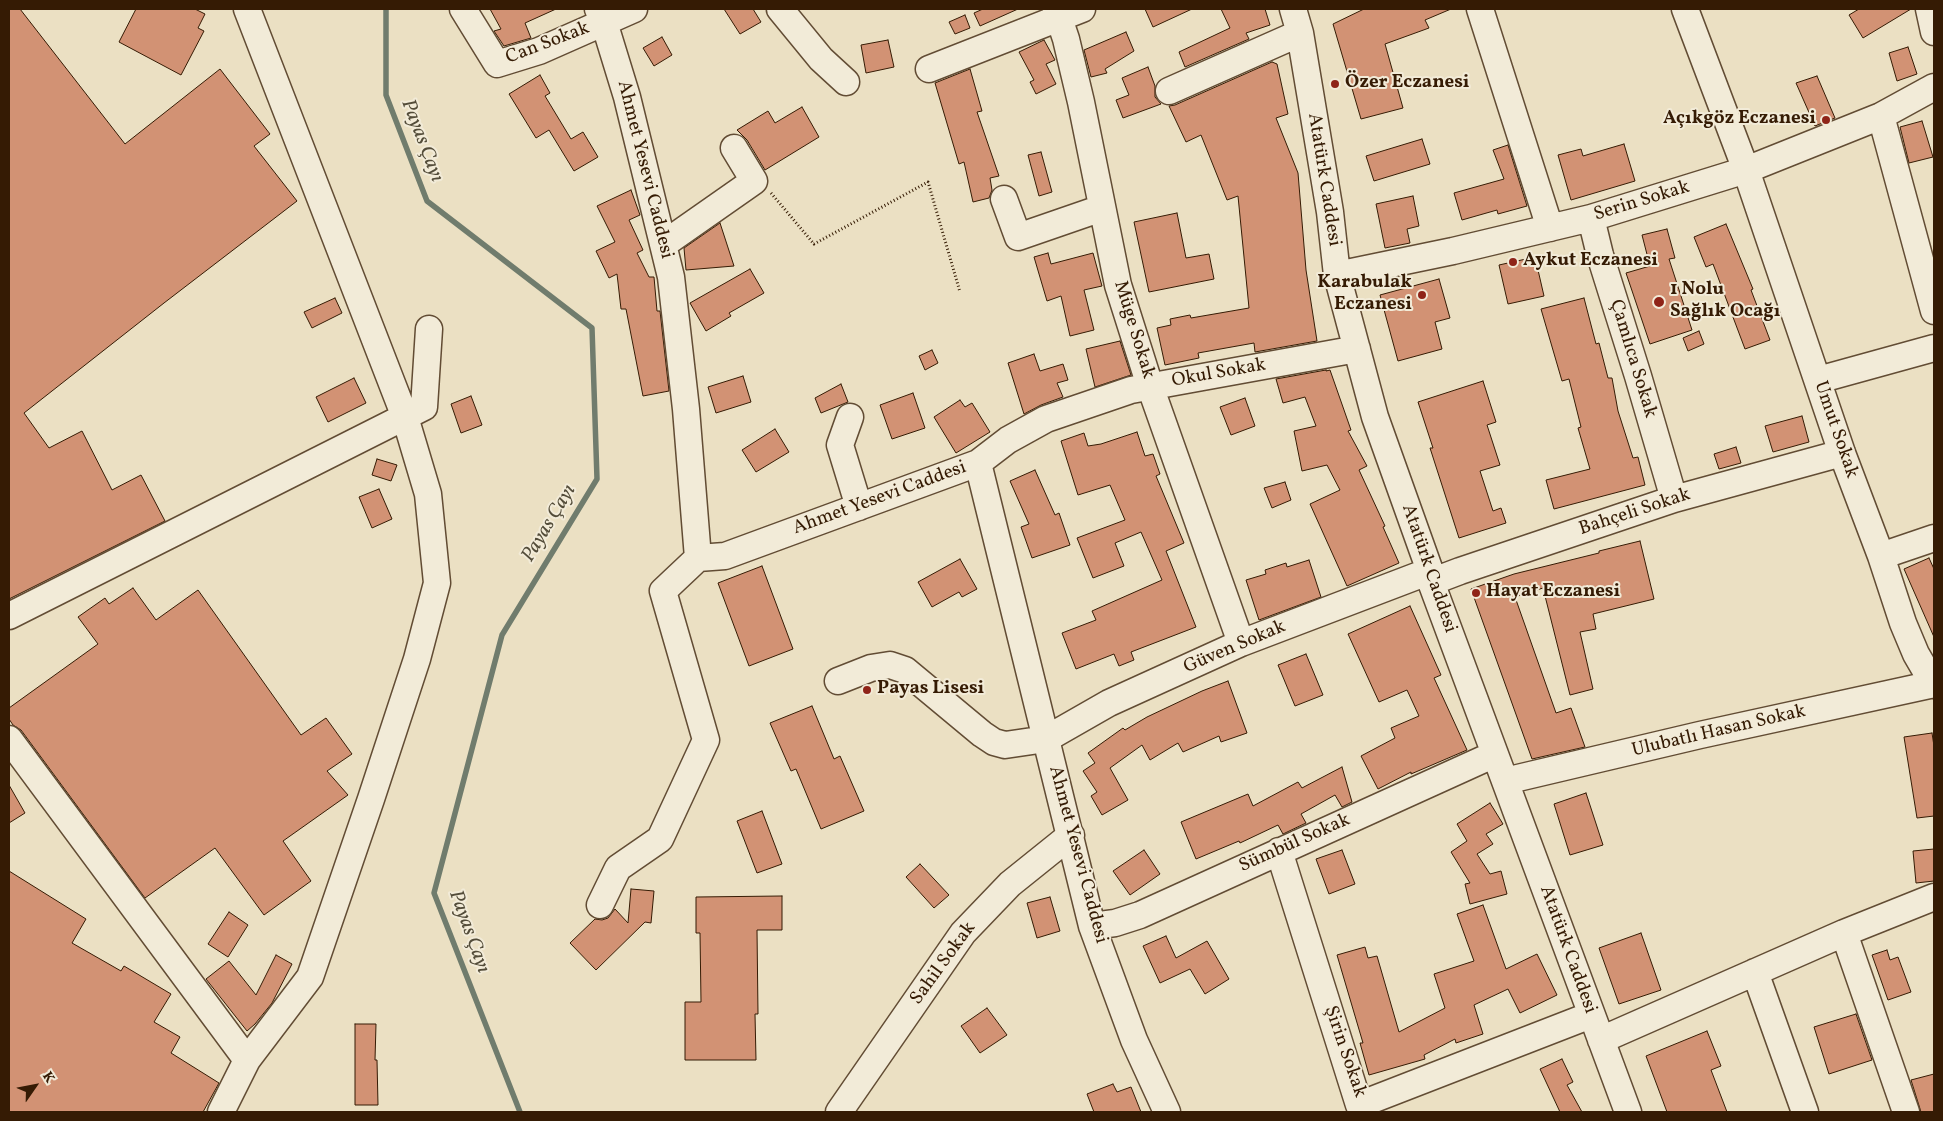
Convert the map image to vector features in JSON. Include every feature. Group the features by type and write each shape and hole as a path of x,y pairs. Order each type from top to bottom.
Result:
{"street":[{"path":"222,1112 247,1060 310,977 371,799 410,678 437,583 428,494 406,416 247,9"},
{"name":"Can Sokak","path":"463,9 497,64 539,51 601,15"},
{"path":"601,15 634,9"},
{"path":"780,9 821,59 846,82"},
{"name":"Atatürk Caddesi","path":"1293,9 1300,33 1330,212 1337,275 1375,417 1430,576 1628,1112"},
{"path":"1480,9 1550,228"},
{"name":"Umut Sokak","path":"1685,9 1746,170 1842,453 1881,556 1903,623 1916,654 1934,685"},
{"path":"1928,9 1934,32"},
{"path":"929,69 1065,12"},
{"name":"Müge Sokak","path":"1065,12 1118,285 1150,386 1241,643"},
{"name":"Ahmet Yesevi Caddesi","path":"601,15 627,97 672,277 684,390 698,558 725,556 978,462 1092,926 1134,1040 1168,1112"},
{"path":"1169,91 1300,33"},
{"name":"Serin Sokak","path":"1337,275 1453,251 1591,218 1746,170 1881,116 1934,87"},
{"path":"1881,116 1934,311"},
{"path":"664,244 754,181 734,148"},
{"path":"1004,199 1018,237 1102,208"},
{"name":"Çamlıca Sokak","path":"1591,218 1600,255 1674,500"},
{"path":"9,616 424,407 429,329"},
{"path":"1818,380 1934,348"},
{"name":"Okul Sokak","path":"978,462 1008,440 1046,420 1131,390 1357,349"},
{"path":"850,417 840,445 859,507"},
{"name":"Bahçeli Sokak","path":"1430,576 1460,571 1674,500 1842,453"},
{"path":"1881,556 1934,538"},
{"path":"600,905 618,868 660,839 706,740 662,591 698,558"},
{"name":"Güven Sokak","path":"1046,738 1109,703 1241,643 1430,576"},
{"path":"838,682 872,668 890,665 905,670 994,742 1005,744 1046,738"},
{"name":"Ulubatlı Hasan Sokak","path":"1505,781 1700,735 1934,685"},
{"path":"9,739 247,1060"},
{"name":"Sümbül Sokak","path":"1092,926 1115,923 1140,915 1495,754"},
{"name":"Sahil Sokak","path":"839,1112 963,933 1010,884 1071,835"},
{"name":"Şirin Sokak","path":"1279,851 1359,1105 1591,1015"},
{"path":"1601,1040 1844,933 1934,897"},
{"path":"1844,933 1906,1112"},
{"path":"1755,972 1805,1112"}],"path":[{"path":"754,181 768,190 814,244 928,182 960,292"}],"building":[{"path":"9,9 20,9 125,144 220,69 270,134 254,146 297,201 24,413 49,448 82,431 112,490 141,475 165,521 9,599"},
{"path":"136,9 195,9 205,14 198,28 204,31 181,75 119,42"},
{"path":"490,9 556,9 525,23 531,38 504,46 494,31 501,29"},
{"path":"724,9 753,9 761,22 740,34"},
{"path":"983,9 1018,9 980,26 974,13"},
{"path":"1145,9 1192,9 1153,27"},
{"path":"1221,9 1265,9 1270,25 1246,33 1249,39 1185,67 1179,52 1230,28"},
{"path":"1364,9 1451,9 1425,20 1429,28 1385,44 1403,108 1361,119 1333,24"},
{"path":"1859,9 1911,9 1863,38 1849,15"},
{"path":"965,15 970,28 955,34 949,22"},
{"path":"1126,32 1134,51 1105,69 1107,73 1091,77 1084,50"},
{"path":"662,37 672,55 654,66 643,48"},
{"path":"888,40 894,67 866,73 861,45"},
{"path":"1044,40 1055,60 1046,64 1056,84 1036,94 1030,82 1034,80 1019,52"},
{"path":"1908,47 1917,74 1897,81 1889,53"},
{"path":"1272,62 1277,64 1288,114 1276,118 1298,173 1306,270 1317,341 1255,352 1254,343 1198,353 1199,358 1165,365 1157,328 1171,325 1170,319 1190,315 1191,318 1249,308 1238,196 1227,200 1201,135 1186,142 1169,106"},
{"path":"1148,67 1155,86 1155,97 1161,104 1123,118 1116,100 1129,95 1122,78"},
{"path":"970,69 982,111 977,112 999,176 990,178 992,190 989,198 973,202 964,162 959,164 935,83"},
{"path":"540,75 550,93 545,96 571,139 583,132 598,157 574,171 549,130 536,138 509,94"},
{"path":"1817,76 1835,118 1815,126 1796,83"},
{"path":"802,107 819,137 765,170 747,140 737,130 768,111 775,123"},
{"path":"1922,121 1933,157 1909,163 1900,127"},
{"path":"1422,139 1430,164 1374,181 1366,156"},
{"path":"1624,144 1635,181 1571,200 1558,155 1581,149 1583,156"},
{"path":"1508,145 1527,206 1498,214 1497,210 1462,220 1454,193 1504,179 1493,150"},
{"path":"1041,152 1052,192 1039,196 1028,155"},
{"path":"631,190 640,215 629,220 643,250 637,253 649,277 654,277 657,311 660,311 669,391 643,396 626,309 621,309 617,274 609,278 596,251 615,242 597,206"},
{"path":"1413,196 1419,226 1407,229 1410,243 1385,248 1376,204"},
{"path":"1177,213 1186,258 1209,254 1214,279 1149,292 1134,222"},
{"path":"720,223 734,266 686,270 684,248"},
{"path":"1726,224 1753,289 1751,290 1770,340 1745,349 1713,264 1706,267 1694,237"},
{"name":"1 Nolu Sağlık Ocağı","path":"1667,229 1675,258 1669,259 1692,330 1650,344 1626,273 1650,266 1642,235"},
{"path":"1048,253 1051,264 1093,253 1102,286 1084,290 1094,330 1070,336 1061,296 1047,301 1034,257"},
{"path":"1535,257 1544,296 1508,304 1499,265"},
{"path":"750,269 764,293 729,313 731,316 706,331 690,303"},
{"path":"1439,279 1450,318 1435,322 1442,349 1398,361 1380,295"},
{"path":"335,298 342,313 312,328 304,312"},
{"path":"1584,298 1596,344 1599,343 1608,378 1612,378 1618,411 1633,458 1638,457 1645,485 1554,509 1546,480 1590,469 1578,428 1581,427 1569,379 1562,381 1541,309"},
{"path":"1699,331 1704,344 1688,351 1683,338"},
{"path":"1120,341 1131,375 1095,387 1086,349"},
{"path":"932,350 938,363 925,370 919,356"},
{"path":"1034,354 1040,371 1063,364 1068,380 1057,383 1063,397 1024,414 1008,363"},
{"path":"1330,370 1351,430 1348,431 1367,466 1359,470 1385,526 1383,527 1399,563 1347,586 1310,504 1340,490 1327,465 1302,471 1294,431 1316,426 1305,397 1283,403 1276,379"},
{"path":"743,376 751,402 716,413 708,387"},
{"path":"354,378 366,403 328,422 316,397"},
{"path":"1483,381 1496,422 1487,425 1500,465 1480,471 1493,511 1501,508 1506,523 1459,538 1430,448 1433,448 1418,402"},
{"path":"841,384 848,402 821,413 815,398"},
{"path":"913,393 925,428 892,439 880,405"},
{"path":"471,396 482,425 461,433 451,404"},
{"path":"1245,398 1255,426 1231,435 1220,407"},
{"path":"960,400 965,407 972,403 990,432 956,453 934,417"},
{"path":"1802,416 1809,442 1773,452 1765,426"},
{"path":"775,429 789,452 756,472 742,450"},
{"path":"1137,432 1145,456 1153,454 1160,474 1156,476 1184,543 1166,551 1196,627 1131,652 1134,660 1119,666 1114,654 1076,669 1062,633 1096,620 1092,611 1162,580 1141,532 1115,543 1124,566 1093,578 1077,538 1125,520 1110,485 1078,495 1061,441 1084,433 1088,446 1101,444"},
{"path":"1736,447 1741,463 1719,469 1714,454"},
{"path":"377,459 397,465 391,481 372,475"},
{"path":"1035,470 1055,515 1059,513 1070,545 1032,558 1021,527 1029,524 1010,481"},
{"path":"1285,482 1291,500 1272,508 1264,488"},
{"path":"379,489 392,519 372,528 359,497"},
{"path":"1640,541 1654,599 1593,614 1596,629 1580,632 1593,689 1570,695 1543,588 1515,597 1556,713 1571,708 1585,747 1532,759 1471,589 1514,574"},
{"path":"1929,558 1934,569 1934,637 1904,569"},
{"path":"960,559 977,589 962,597 959,592 932,607 918,582"},
{"path":"1309,560 1321,597 1259,620 1246,580 1266,574 1265,570 1286,563 1287,567"},
{"path":"762,566 793,649 749,666 718,583"},
{"path":"133,588 156,620 198,590 301,735 326,718 352,754 327,771 348,795 283,841 311,881 264,915 215,848 145,898 21,730 13,725 9,719 9,708 98,644 78,617 105,598 109,604"},
{"path":"1410,606 1441,675 1434,678 1467,750 1411,774 1411,772 1378,789 1361,756 1395,738 1391,728 1419,716 1407,690 1379,702 1348,634"},
{"path":"1306,654 1323,695 1295,706 1278,665"},
{"path":"1228,681 1247,733 1221,742 1219,736 1183,752 1178,743 1150,760 1142,745 1110,768 1128,800 1102,815 1091,796 1097,792 1083,771 1095,763 1088,753 1123,728 1125,730 1147,717"},
{"path":"812,706 834,759 840,756 864,811 821,829 796,769 791,771 770,723"},
{"path":"1932,733 1934,746 1934,816 1917,818 1904,737"},
{"path":"1342,767 1352,802 1342,807 1335,795 1301,814 1306,823 1283,834 1278,825 1240,843 1239,841 1196,859 1181,822 1248,794 1253,806 1298,782 1302,788"},
{"path":"9,785 25,813 9,823"},
{"path":"1586,793 1603,845 1570,855 1554,804"},
{"path":"1490,803 1503,824 1486,834 1493,844 1477,854 1490,874 1501,871 1507,894 1470,904 1465,884 1470,883 1451,852 1467,841 1457,824"},
{"path":"762,811 782,864 757,873 737,821"},
{"path":"1934,849 1934,881 1916,883 1913,851"},
{"path":"1144,850 1160,874 1130,895 1113,871"},
{"path":"1342,850 1355,884 1329,894 1316,859"},
{"path":"920,864 949,895 934,908 906,877"},
{"path":"9,871 86,919 72,943 121,971 124,966 171,994 154,1022 180,1037 171,1053 219,1083 203,1112 9,1112"},
{"path":"631,889 654,891 651,923 645,922 596,970 570,943 595,919 602,920 608,918 615,909 628,923"},
{"path":"782,896 782,930 757,930 758,1014 755,1014 756,1060 685,1060 685,1002 701,1002 700,933 696,933 696,897"},
{"path":"1050,897 1060,931 1037,938 1027,903"},
{"path":"1483,905 1506,969 1537,954 1557,995 1520,1013 1508,989 1474,1005 1483,1034 1456,1043 1455,1039 1424,1055 1425,1059 1369,1075 1360,1043 1363,1043 1337,955 1365,947 1368,958 1377,956 1399,1032 1445,1008 1434,974 1474,961 1457,914"},
{"path":"229,912 248,925 228,957 208,944"},
{"path":"1641,933 1661,990 1619,1004 1599,948"},
{"path":"1166,936 1176,958 1207,941 1229,979 1205,994 1190,969 1160,983 1143,946"},
{"path":"1887,950 1890,960 1898,957 1911,992 1888,1000 1872,955"},
{"path":"276,955 292,964 272,1003 247,1031 206,979 229,961 256,995"},
{"path":"987,1008 1007,1035 980,1053 961,1026"},
{"path":"1856,1014 1872,1060 1829,1074 1814,1027"},
{"path":"355,1024 376,1024 375,1060 377,1060 378,1105 355,1105"},
{"path":"1707,1031 1721,1066 1711,1070 1727,1112 1667,1112 1646,1056"},
{"path":"1562,1059 1573,1082 1567,1085 1582,1112 1560,1112 1540,1069"},
{"path":"1934,1074 1934,1112 1921,1112 1911,1080"},
{"path":"1113,1084 1117,1092 1131,1087 1141,1112 1094,1112 1087,1094"}],"waterway":[{"name":"Payas Çayı","path":"386,9 386,95 427,201 592,328 597,479 502,635 434,893 520,1112"}],"place":[{"name":"Özer Eczanesi","path":"1335,84"},
{"name":"Açıkgöz Eczanesi","path":"1826,120"},
{"name":"Aykut Eczanesi","path":"1513,262"},
{"name":"Karabulak Eczanesi","path":"1422,295"},
{"name":"1 Nolu Sağlık Ocağı","path":"1659,302"},
{"name":"Hayat Eczanesi","path":"1476,593"},
{"name":"Payas Lisesi","path":"867,690"}]}
